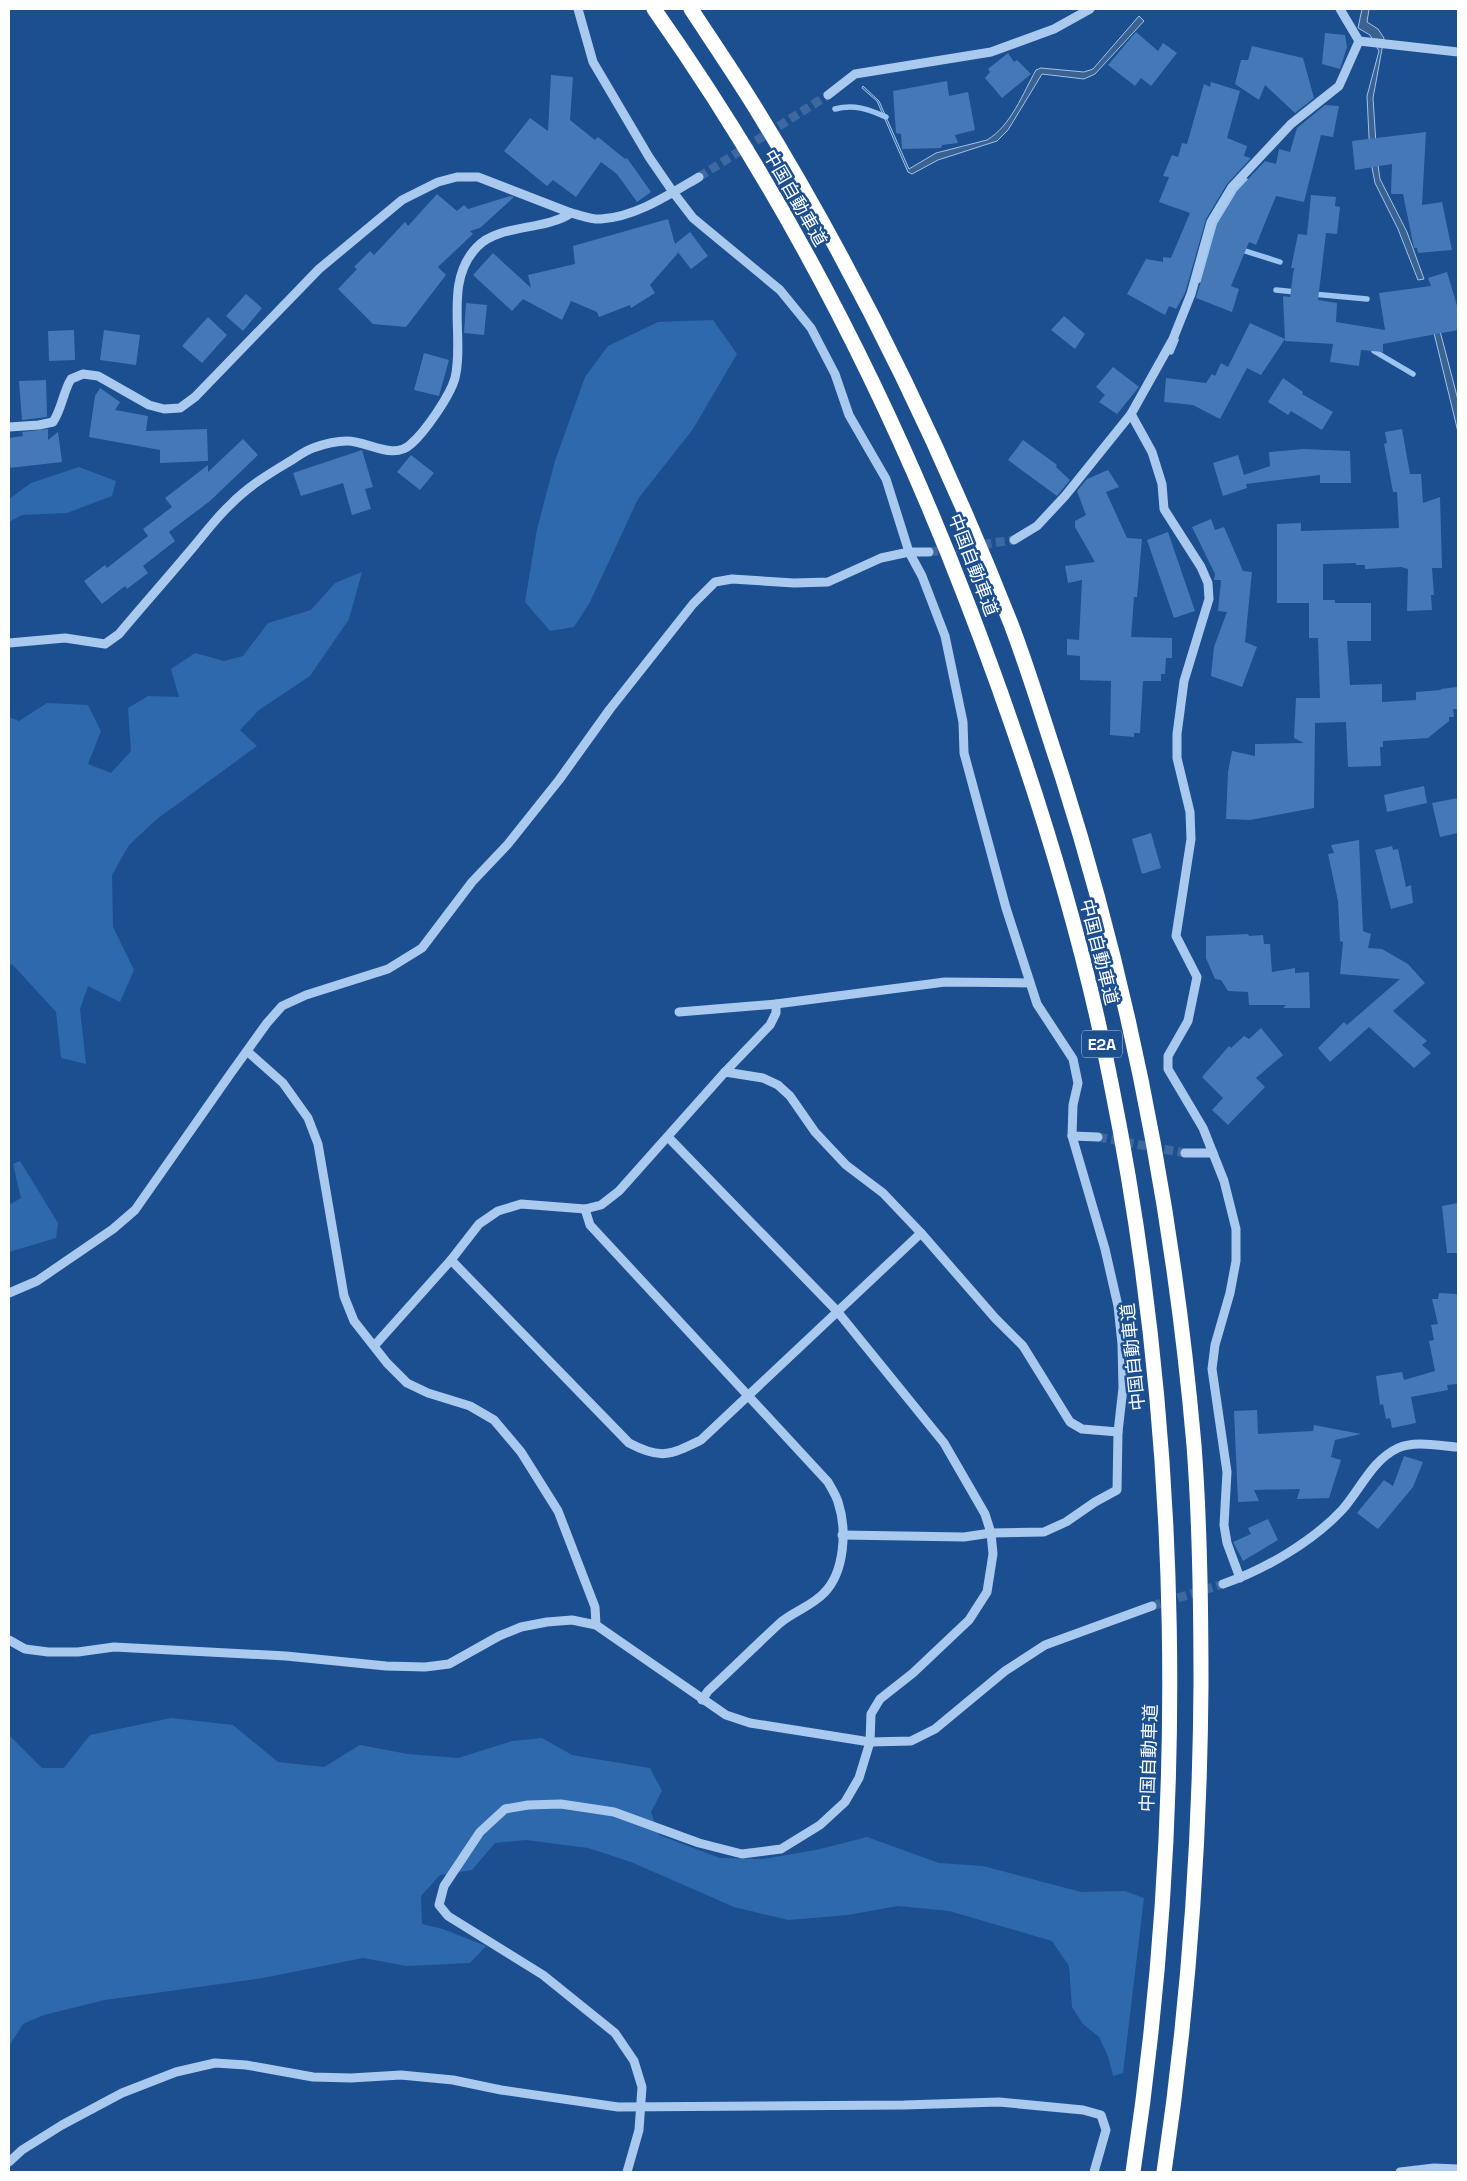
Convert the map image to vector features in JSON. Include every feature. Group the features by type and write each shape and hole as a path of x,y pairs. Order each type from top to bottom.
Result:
{"highway":[{"name":"中国自動車道","path":"654,9 728,122 787,218 895,428 939,529 1018,740 1052,848 1082,958 1111,1081 1134,1210 1150,1333 1162,1453 1169,1584 1169,1727 1164,1856 1155,1993 1133,2172"},
{"name":"中国自動車道","path":"691,9 753,105 814,207 918,408 970,523 1013,631 1083,842 1113,954 1141,1077 1164,1200 1182,1330 1194,1450 1201,1596 1200,1731 1196,1857 1185,1994 1164,2172"}],"street":[{"path":"578,9 593,62 649,157 693,218 780,290 811,328 835,374 848,415 886,479 909,552 922,576 945,636 963,722 964,753 1006,908 1030,984 1037,1004 1073,1059 1078,1083 1073,1105 1072,1136 1105,1248 1118,1306 1122,1344 1123,1388 1118,1432 1117,1490 1095,1502 1066,1522 1044,1532 991,1533 964,1537 842,1535"},
{"path":"828,95 855,74 991,52 1054,29 1090,9"},
{"path":"1340,9 1359,41"},
{"path":"1359,41 1458,52"},
{"path":"1014,540 1036,526 1065,496 1131,414 1152,380 1176,330 1191,294 1211,222 1215,215 1232,188 1291,124 1339,86 1359,41"},
{"path":"9,427 53,422 58,414 65,390 71,378 83,374 98,376 149,405 164,409 180,408 202,390 318,269 402,200 438,182 458,177 478,177 571,213 599,219 622,216 655,202 699,177"},
{"path":"9,643 65,638 105,644 119,634 230,505 252,486 278,468 312,448 336,442 348,441 384,450 399,451 411,445 439,410 455,379 457,307 461,275 467,259 478,245 496,236 561,220 571,213"},
{"path":"1131,414 1152,452 1162,484 1164,509 1201,567 1208,583 1209,599 1184,681 1177,734 1177,758 1190,812 1191,839 1176,936 1198,977 1188,1021 1168,1056 1168,1069 1203,1128 1224,1181 1236,1229 1236,1261 1230,1292 1215,1345 1212,1369 1227,1472 1224,1524 1227,1543 1240,1578"},
{"path":"9,1293 37,1281 113,1230 135,1210 267,1023 282,1006 306,995 388,969 422,948 472,882 508,844 610,709 693,604 715,582 732,579 794,583 828,582 880,558 909,552 929,552"},
{"path":"679,1012 776,1004 945,982 1030,984"},
{"path":"375,1345 451,1260 479,1224 498,1211 521,1204 585,1209 601,1205 620,1191 725,1072 770,1025 776,1013 776,1004"},
{"path":"248,1052 283,1083 308,1118 318,1144 344,1296 354,1321 375,1345 387,1363 407,1383 428,1393 470,1406 494,1420 521,1452 558,1511 595,1606 596,1625"},
{"path":"725,1072 763,1078 778,1085 790,1096 815,1132 846,1165 883,1193 921,1233 995,1318 1023,1346 1070,1422 1082,1429 1118,1432"},
{"path":"1072,1136 1098,1137"},
{"path":"627,2172 639,2130 642,2108 642,2087 634,2061 615,2033 543,1974 448,1916 439,1905 444,1886 455,1867 480,1832 505,1809 528,1805 561,1804 614,1812 699,1843 742,1854 781,1849 820,1825 845,1802 859,1778 870,1742 871,1714 880,1699 913,1673 969,1620 987,1592 993,1554 991,1533 985,1514 944,1442 837,1311 668,1137"},
{"path":"1185,1153 1213,1153"},
{"path":"585,1209 590,1225 828,1482 838,1502 842,1535 842,1561 835,1579 825,1593 809,1605 797,1610 782,1622 708,1692 702,1700"},
{"path":"451,1260 629,1444 650,1454 674,1453 700,1440 921,1233"},
{"path":"1223,1584 1274,1562 1309,1538 1342,1510 1380,1460 1398,1448 1413,1444 1458,1447"},
{"path":"9,1640 25,1649 48,1652 78,1652 114,1646 286,1656 386,1666 425,1667 449,1664 499,1636 521,1627 572,1620 596,1625 726,1715 750,1723 870,1742 911,1741 935,1729 1005,1671 1045,1645 1152,1606"},
{"path":"9,2162 22,2150 62,2125 122,2093 176,2072 215,2063 246,2065 313,2077 351,2078 401,2075 453,2080 584,2104 642,2108 999,2102 1082,2110 1101,2115 1106,2130 1094,2172"},
{"path":"1400,2172 1434,2168 1458,2169"}],"shaded area":[{"path":"1362,9 1369,9 1367,22 1378,29 1384,38 1373,98 1380,179 1407,232 1424,279 1418,280 1398,229 1375,183 1370,157 1367,96 1379,51 1370,35 1358,28"},
{"path":"1139,16 1144,21 1095,74 1084,79 1042,74 1008,130 997,141 938,160 912,174 908,172 877,101 862,88 863,86 879,101 909,169 936,153 987,140 1010,118 1036,70 1041,68 1084,72 1093,69"},
{"path":"713,320 737,354 693,429 638,499 590,602 574,627 550,631 525,602 537,529 555,461 585,377 608,346 658,322"},
{"path":"1440,331 1458,400 1458,432 1434,333"},
{"path":"79,467 116,481 112,496 67,513 22,515 9,522 9,499 31,483"},
{"path":"362,572 349,619 310,676 259,710 240,730 257,746 157,819 129,845 112,875 113,927 134,970 120,1002 88,986 80,1009 86,1064 61,1058 56,1012 13,965 9,964 9,717 19,721 47,703 88,705 101,731 88,764 111,773 131,751 128,708 148,696 179,697 171,669 195,653 224,661 243,656 268,623 311,610 335,583"},
{"path":"20,1161 58,1223 56,1238 9,1252 9,1205 21,1198 13,1164"},
{"path":"171,1718 233,1725 278,1762 324,1767 360,1745 408,1754 458,1758 512,1741 542,1738 572,1755 650,1768 662,1791 651,1812 659,1835 720,1858 763,1859 816,1850 867,1837 939,1863 983,1866 1081,1892 1125,1891 1144,1898 1123,2073 1113,2076 1108,2056 1099,2037 1083,2024 1072,2007 1069,1966 1052,1941 949,1911 898,1906 848,1915 788,1920 734,1907 631,1862 588,1848 526,1840 495,1843 472,1870 440,1875 421,1896 422,1924 443,1929 486,1946 470,1963 406,1966 363,1958 263,1978 105,2000 44,2015 23,2024 9,2046 9,1735 42,1768 64,1768 90,1735"}],"building":[{"path":"1136,32 1158,51 1163,43 1177,53 1151,86 1141,78 1135,86 1108,65"},
{"path":"1325,33 1345,35 1347,47 1340,69 1322,64"},
{"path":"1252,46 1303,58 1314,98 1295,113 1265,85 1259,100 1235,84 1241,60 1248,60"},
{"path":"1008,53 1014,62 1017,60 1031,74 1002,98 985,78 990,72 988,69"},
{"path":"551,75 573,77 570,120 595,140 598,137 625,159 627,158 651,192 637,202 617,174 601,162 576,197 553,180 547,186 504,151 530,118 548,131"},
{"path":"947,81 949,96 968,92 975,130 955,135 958,143 942,145 941,148 902,149 901,134 896,133 893,91"},
{"path":"1211,82 1240,91 1227,138 1247,146 1244,156 1251,158 1227,184 1206,219 1185,293 1176,309 1169,306 1165,315 1127,294 1146,259 1163,262 1163,257 1171,258 1190,213 1159,202 1169,177 1163,176 1172,155 1178,157 1182,143 1187,144 1204,84 1210,87"},
{"path":"1325,105 1339,106 1333,137 1321,135 1304,202 1276,196 1256,245 1249,242 1231,286 1239,289 1232,312 1196,298 1217,224 1237,191 1265,161 1276,164 1279,149 1290,152 1297,128"},
{"path":"1426,132 1422,205 1442,202 1452,250 1418,253 1417,248 1414,248 1403,194 1391,194 1392,164 1355,170 1352,141"},
{"path":"437,194 457,211 464,205 468,209 510,196 514,197 480,228 470,231 473,234 438,267 446,275 406,327 373,324 338,289 357,269 354,267 370,251 374,255 405,222 408,226"},
{"path":"1311,195 1336,197 1335,206 1340,207 1337,234 1326,233 1318,300 1337,303 1336,322 1385,330 1379,293 1431,286 1428,278 1447,272 1458,309 1458,330 1383,344 1383,352 1361,350 1359,366 1330,362 1333,344 1285,341 1283,296 1290,297 1294,268 1291,268 1298,234 1307,235"},
{"path":"668,219 675,244 690,232 708,256 691,269 677,251 678,253 650,285 655,293 631,308 630,305 599,317 597,312 571,301 562,320 523,299 512,311 473,275 493,253 531,288 528,275 575,264 573,246"},
{"path":"246,294 262,308 243,331 226,316"},
{"path":"466,303 487,305 484,335 464,333"},
{"path":"1064,316 1085,334 1075,349 1051,330"},
{"path":"208,317 227,335 202,363 182,346"},
{"path":"1250,323 1285,339 1261,375 1247,368 1220,419 1193,405 1164,402 1166,378 1206,383 1212,374 1215,376 1221,363 1228,367"},
{"path":"74,330 75,360 49,361 48,331"},
{"path":"104,330 140,335 136,365 100,360"},
{"path":"424,353 449,360 439,396 414,390"},
{"path":"1113,367 1139,387 1117,414 1099,402 1105,395 1096,387"},
{"path":"1283,378 1303,392 1302,394 1333,412 1322,430 1291,411 1288,415 1268,402"},
{"path":"46,380 47,417 22,420 19,381"},
{"path":"100,388 120,402 115,410 148,416 146,431 207,429 208,461 160,463 160,450 89,437 95,396"},
{"path":"48,429 48,440 58,432 62,462 9,468 9,438 23,436 22,432"},
{"path":"1402,429 1410,474 1421,474 1423,503 1440,497 1442,568 1432,568 1434,595 1431,595 1432,610 1407,611 1408,569 1401,567 1365,569 1365,565 1356,565 1356,563 1323,564 1323,600 1335,600 1335,603 1371,603 1371,641 1347,641 1350,685 1382,684 1382,702 1416,700 1416,692 1457,687 1458,709 1453,709 1454,717 1449,717 1449,721 1428,738 1383,741 1383,747 1380,747 1381,766 1348,767 1346,722 1315,723 1314,808 1250,820 1226,819 1228,772 1232,751 1255,756 1255,744 1304,743 1294,738 1296,698 1320,698 1318,638 1309,638 1309,603 1277,603 1277,524 1301,523 1301,531 1399,528 1397,492 1393,492 1384,444 1387,443 1385,432"},
{"path":"243,439 258,455 210,501 169,532 175,541 143,566 148,573 127,589 125,586 102,604 84,581 105,565 107,568 148,536 143,529 172,507 165,498 208,465 208,472"},
{"path":"1023,440 1057,465 1056,467 1070,480 1057,496 1008,460"},
{"path":"1303,449 1350,451 1351,483 1320,483 1320,475 1246,484 1247,488 1223,496 1213,463 1238,455 1244,475 1270,466 1269,452"},
{"path":"362,450 373,487 365,489 371,509 352,515 343,483 301,496 293,473"},
{"path":"411,455 434,473 420,490 397,472"},
{"path":"1108,470 1119,487 1106,492 1127,538 1142,539 1137,597 1134,597 1131,637 1172,638 1172,658 1166,658 1165,674 1161,674 1161,681 1143,681 1140,733 1134,733 1134,737 1110,735 1111,681 1080,680 1080,656 1067,655 1067,639 1079,640 1082,580 1068,583 1065,566 1095,562 1075,527 1075,521 1086,515 1077,491 1087,479"},
{"path":"1211,519 1215,530 1224,527 1243,571 1252,572 1245,642 1257,647 1242,687 1211,676 1214,647 1227,612 1218,611 1221,580 1214,580 1215,574 1192,527"},
{"path":"1168,532 1195,611 1174,618 1147,540"},
{"path":"1424,786 1427,803 1387,812 1384,795"},
{"path":"1458,798 1458,833 1440,837 1432,803"},
{"path":"1151,833 1161,868 1142,874 1132,839"},
{"path":"1359,840 1363,931 1371,934 1368,948 1382,949 1408,964 1425,983 1393,1011 1427,1041 1422,1045 1431,1053 1414,1068 1369,1027 1330,1062 1318,1048 1344,1022 1347,1025 1400,979 1340,974 1343,942 1340,941 1338,901 1328,854 1334,853 1331,845"},
{"path":"1392,846 1393,850 1398,849 1406,887 1411,885 1413,903 1391,909 1375,850"},
{"path":"1248,934 1249,936 1263,935 1264,944 1270,944 1272,972 1295,968 1295,973 1309,972 1310,1008 1283,1008 1286,1005 1249,1005 1248,992 1228,991 1221,980 1215,979 1206,958 1206,936"},
{"path":"1261,1028 1283,1055 1256,1078 1265,1087 1228,1125 1212,1110 1223,1098 1202,1077 1229,1046 1231,1048 1244,1036 1249,1039"},
{"path":"1458,1203 1458,1253 1447,1253 1442,1206"},
{"path":"1439,1293 1458,1294 1458,1384 1447,1385 1448,1390 1411,1397 1416,1423 1392,1428 1390,1418 1386,1419 1383,1404 1380,1405 1376,1376 1402,1372 1404,1380 1435,1371 1429,1341 1434,1340 1431,1325 1438,1324 1432,1299 1438,1299"},
{"path":"1257,1410 1258,1434 1313,1431 1314,1425 1361,1434 1335,1440 1331,1457 1341,1460 1329,1498 1297,1499 1300,1489 1254,1490 1259,1501 1238,1502 1234,1411"},
{"path":"1404,1456 1423,1462 1413,1487 1378,1529 1357,1513 1384,1480 1393,1486"},
{"path":"1268,1519 1278,1540 1243,1561 1233,1542 1251,1534 1248,1528"}],"waterway":[{"path":"835,109 861,108 886,117"},
{"path":"1199,280 1217,221 1231,198 1246,181"},
{"path":"1239,249 1280,262"},
{"path":"1276,290 1296,292"},
{"path":"1313,294 1367,299"},
{"path":"1171,352 1176,340"},
{"path":"1374,351 1413,374"}],"tunnel":[{"path":"699,177 828,95"},
{"path":"929,552 1014,540"},
{"path":"1098,1137 1185,1153"},
{"path":"1152,1606 1223,1584"}]}
